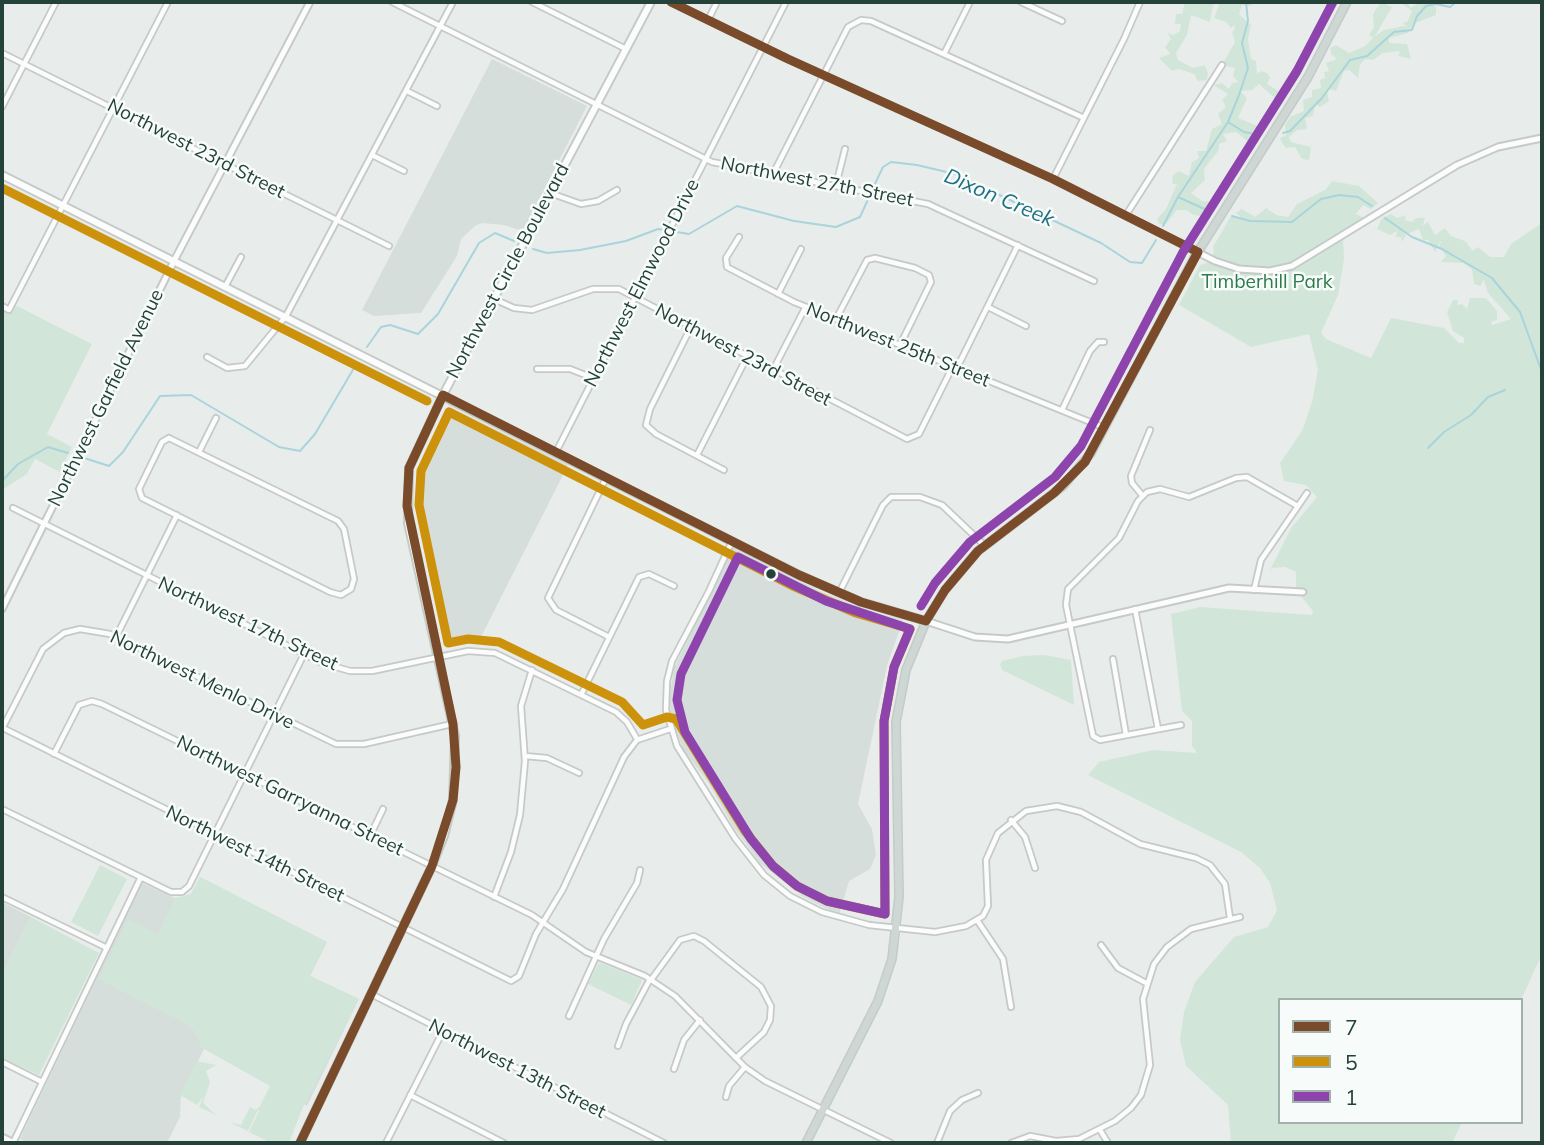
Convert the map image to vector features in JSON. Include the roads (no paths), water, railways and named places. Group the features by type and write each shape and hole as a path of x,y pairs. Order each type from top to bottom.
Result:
{"main road":[{"name":"Northwest Circle Boulevard","path":"300,1143 432,866 444,836 454,789 453,724 407,506 409,468 443,395 651,2"},
{"path":"806,1143 883,989 897,928 895,722 906,670 926,621 951,582 985,545 1063,486 1085,462 1198,252 1308,77 1347,2"},
{"path":"2,175 175,259 839,593 926,621"}],"street":[{"path":"2,107 56,2"},
{"path":"2,306 9,310 168,2"},
{"name":"Northwest Garfield Avenue","path":"2,609 175,259 310,2"},
{"name":"Northwest 27th Street","path":"392,2 705,159 928,204 1094,281"},
{"path":"207,356 227,368 245,366 286,316 453,2"},
{"path":"531,2 626,49"},
{"path":"671,2 823,75 1053,179 1198,252 1239,269 1270,271 1292,266 1457,165 1498,147 1542,138"},
{"path":"708,20 718,2"},
{"name":"Northwest Elmwood Drive","path":"556,452 786,2"},
{"path":"944,54 970,2"},
{"path":"1021,2 1062,21"},
{"path":"1031,7 1038,2"},
{"path":"1053,179 1140,2"},
{"path":"773,174 848,27 861,20 944,54 1084,118"},
{"name":"Northwest 23rd Street","path":"2,53 389,246"},
{"path":"1126,215 1222,65"},
{"path":"406,91 437,106"},
{"path":"836,185 845,149"},
{"path":"372,155 404,171"},
{"path":"550,193 581,204 598,201 617,191"},
{"name":"Northwest 25th Street","path":"739,237 726,258 727,267 778,294 806,308 1105,428"},
{"path":"955,367 1018,245"},
{"path":"778,294 801,249"},
{"path":"226,285 241,257"},
{"path":"836,319 867,260 875,258 915,268 929,275 931,282 900,345"},
{"name":"Northwest 23rd Street","path":"494,299 514,308 532,310 599,288 619,289 910,439 919,434 955,367"},
{"path":"988,307 1026,326"},
{"path":"773,370 806,308"},
{"path":"691,327 645,420 650,431 724,470"},
{"path":"1062,410 1090,351 1098,342 1104,342"},
{"path":"697,455 747,357"},
{"path":"537,369 570,369 593,378"},
{"path":"200,452 216,418"},
{"path":"1142,495 1132,483 1131,476 1150,430"},
{"path":"172,438 340,524 354,579 353,586 344,594 335,594 177,515 142,498 139,489 166,439 172,438"},
{"path":"1181,725 1100,740 1093,736 1066,600 1070,585 1119,538 1142,495 1160,489 1189,497 1242,477 1261,484 1296,505"},
{"path":"606,478 548,598 556,610 609,637"},
{"path":"1254,590 1261,560 1296,505 1307,493"},
{"path":"839,593 883,505 891,497 920,497 942,505 985,545"},
{"name":"Northwest 17th Street","path":"13,508 334,667 359,672 389,669 485,650 532,670 623,718 637,740"},
{"path":"116,637 177,515"},
{"path":"732,541 669,670 665,701 670,729 682,754 703,782 735,838 764,875 790,895 821,912 858,923 944,931 978,920 988,906 985,866 989,849 998,833 1011,820 1033,808 1064,807 1080,812 1140,844 1202,860 1216,871 1225,884 1230,918"},
{"path":"581,695 641,575 649,574 674,586"},
{"path":"926,621 975,637 1025,637 1229,588 1303,592"},
{"path":"1135,609 1158,729"},
{"name":"Northwest Menlo Drive","path":"2,729 40,654 49,642 64,633 80,629 100,631 116,637 327,740 350,745 453,724"},
{"path":"2,809 171,892 182,892 189,886 304,654"},
{"path":"1113,659 1126,735"},
{"path":"494,897 516,833 525,756 521,706 532,670"},
{"name":"Northwest Garryanna Street","path":"54,754 76,709 82,703 96,702 494,897 543,923 573,946 651,979 700,1020 745,1067 765,1081 891,1143"},
{"name":"Northwest 14th Street","path":"2,729 492,971 506,981 515,980 519,976 543,923"},
{"path":"543,923 563,889 624,757 637,740 670,729"},
{"path":"525,756 547,758 579,773"},
{"path":"370,836 383,809"},
{"path":"1011,820 1025,837 1035,868"},
{"path":"569,1016 637,883 640,870"},
{"path":"2,1137 13,1143 141,877"},
{"path":"2,897 107,948"},
{"path":"1011,1143 1030,1136 1049,1142 1068,1142 1100,1130 1131,1108 1148,1076 1150,1053 1142,1008 1146,983 1159,957 1175,939 1191,929 1240,917"},
{"path":"978,920 1003,959 1011,1007"},
{"path":"618,1046 626,1024 651,979 680,940 694,936 704,940 761,988 771,1006 770,1020 764,1032 736,1058"},
{"path":"1101,945 1118,968 1146,983"},
{"name":"Northwest 13th Street","path":"370,995 664,1143"},
{"path":"674,1069 684,1040 700,1020"},
{"path":"386,1143 443,1031"},
{"path":"2,1062 42,1082"},
{"path":"726,1097 729,1086 745,1067"},
{"path":"937,1143 950,1111 967,1097 978,1093"},
{"path":"410,1095 504,1143"},
{"path":"1100,1130 1108,1143"}],"waterway":[{"name":"Dixon Creek","path":"1163,226 1178,197 1228,122 1239,95 1248,68 1242,43 1248,21 1246,2"},
{"path":"1283,133 1290,131 1322,98 1350,60 1367,56 1394,32 1412,30 1417,16 1426,6 1436,4 1450,7 1456,2"},
{"path":"1228,122 1244,132 1259,135"},
{"name":"Dixon Creek","path":"872,190 883,167 891,162 917,165 955,174 1101,243 1130,262 1142,263 1156,240"},
{"name":"Dixon Creek","path":"533,249 547,253 580,250 626,241 658,229 689,234 737,206 794,221 836,227 860,217 870,195"},
{"path":"1232,216 1250,221 1292,222 1321,199 1339,195 1358,197 1372,206"},
{"path":"1178,197 1209,211"},
{"path":"1385,218 1412,237 1442,249 1492,278 1520,312 1542,372"},
{"name":"Dixon Creek","path":"367,347 381,327 390,325 418,334 438,314 479,243 495,233 514,241"},
{"name":"Dixon Creek","path":"84,458 109,466 123,452 160,396 191,395 279,447 300,451 315,434 357,363"},
{"path":"1428,448 1444,432 1471,415 1488,397 1505,390"},
{"name":"Dixon Creek","path":"2,481 18,464 48,447 68,453"}],"park label":[{"name":"Timberhill Park","path":"1267,282"}]}
